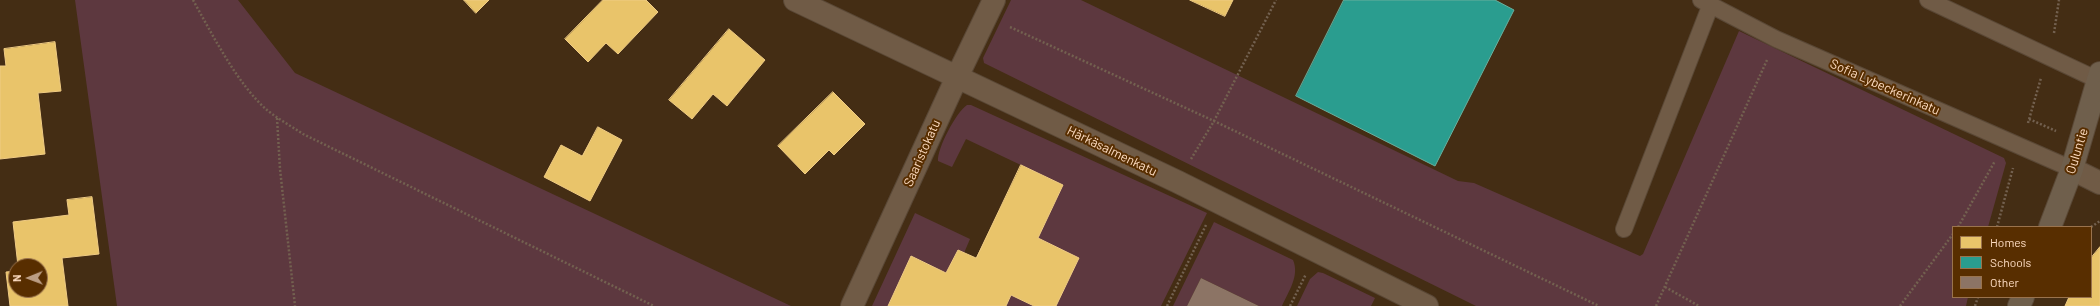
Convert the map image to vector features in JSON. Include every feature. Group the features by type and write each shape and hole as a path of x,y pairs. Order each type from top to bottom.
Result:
{"street":[{"name":"Härkäsalmenkatu","path":"794,0 1178,182 1426,306"},
{"name":"Saaristokatu","path":"852,306 990,8"},
{"name":"Ouluntie","path":"2050,226 2072,169 2099,77"},
{"path":"2072,169 2100,183"}],"lane":[{"path":"1928,0 2047,56 2099,77"},
{"path":"1624,229 1706,2"},
{"name":"Sofia Lybeckerinkatu","path":"1706,2 1776,39 2072,169"}],"path":[{"path":"193,0 255,98 277,117 303,134 654,306"},
{"path":"1178,182 1214,121 1276,0"},
{"path":"1997,226 2047,56 2060,0"},
{"path":"990,8 1214,121 1599,306"},
{"path":"1656,306 1776,39"},
{"path":"277,117 280,169 295,306"},
{"path":"1959,226 1993,165 2000,156 2020,147"},
{"path":"1167,306 1218,202"},
{"path":"2092,227 2100,221"},
{"path":"1900,306 1952,235"},
{"path":"1290,306 1317,251"},
{"path":"1665,287 1699,306"}],"shaded area":[{"path":"75,0 238,0 295,73 791,306 117,306"},
{"path":"1011,0 1081,0 1458,181 1474,183 1640,256 1643,254 1739,31 2004,158 2006,163 1988,226 1952,226 1952,298 1968,298 1966,306 1476,306 984,63 983,58"},
{"path":"967,105 971,105 1207,213 1161,306 1056,306 1038,238 1063,185 966,139 952,167 938,161 941,148 948,131 958,115"},
{"path":"915,213 970,239 964,253 958,250 946,273 911,257 888,306 872,306"},
{"path":"1214,222 1293,260 1295,266 1294,278 1282,306 1259,306 1201,278 1187,306 1173,306"},
{"path":"1318,272 1375,298 1371,306 1297,306 1310,279"},
{"path":"1011,295 1034,306 1006,306"}],"building: Homes":[{"path":"464,0 489,0 476,13"},
{"path":"603,0 646,0 658,12 618,54 606,43 588,62 565,39"},
{"path":"1190,0 1233,0 1225,16"},
{"path":"729,29 765,60 727,106 713,94 692,119 669,100"},
{"path":"55,42 61,91 38,93 45,154 0,159 0,66 6,66 4,49"},
{"path":"833,92 865,124 834,155 829,150 805,174 778,146"},
{"path":"598,127 622,140 590,201 544,177 561,145 582,156"},
{"path":"1021,165 1063,185 1038,238 1079,258 1056,306 1034,306 1011,295 1006,306 888,306 911,256 946,273 958,250 976,258"},
{"path":"92,197 99,254 62,258 68,306 10,306 9,298 48,298 48,258 17,258 13,222 69,215 67,200"},
{"path":"2100,247 2100,306 2065,306 2069,298 2092,298 2092,257"},
{"path":"6,272 8,272 8,289"}],"building: Schools":[{"path":"1344,0 1495,0 1514,10 1435,166 1296,96"}],"building: Other":[{"path":"1201,278 1259,306 1187,306"}]}
